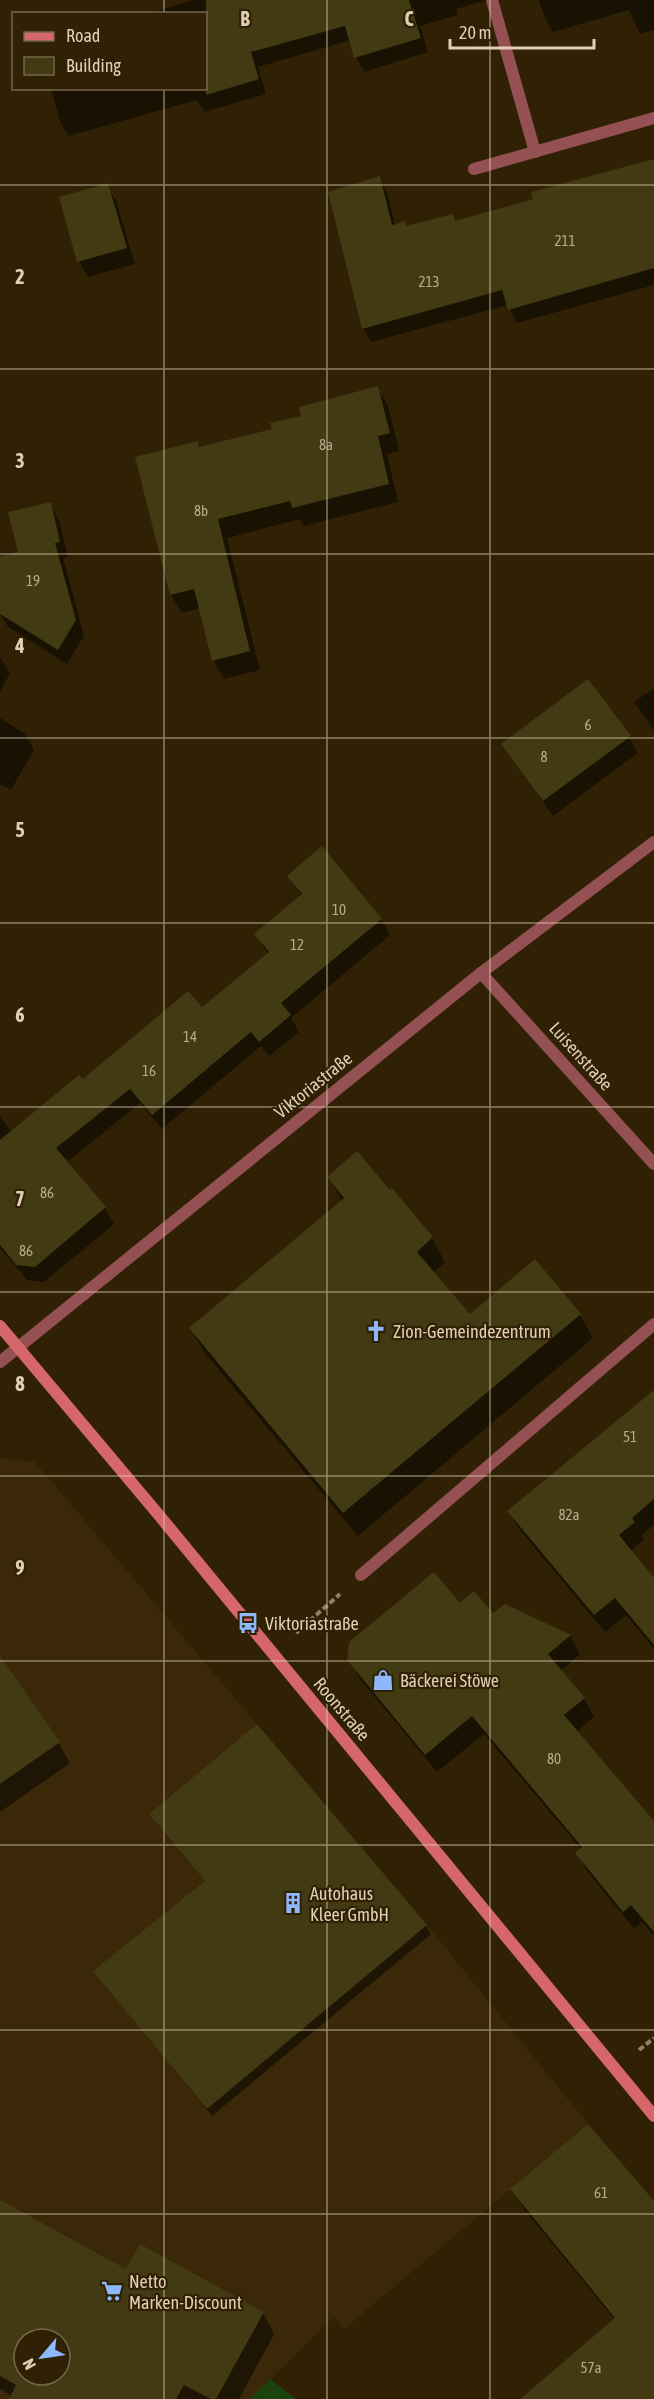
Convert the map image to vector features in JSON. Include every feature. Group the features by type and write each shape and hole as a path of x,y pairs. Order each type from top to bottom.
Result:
{"street":[{"path":"492,0 535,152"},
{"path":"474,169 654,118"},
{"name":"Viktoriastraße","path":"0,1362 481,973 654,842"},
{"name":"Luisenstraße","path":"481,973 654,1164"},
{"path":"361,1575 654,1324"},
{"name":"Roonstraße","path":"0,1326 654,2116"}],"path":[{"path":"273,1654 361,1575"}],"shaded area":[{"path":"0,1458 35,1462 427,1925 588,2124 343,2330 334,2317 250,2399 0,2399"}],"green space":[{"path":"270,2379 296,2399 250,2399"}],"building":[{"path":"206,0 409,0 421,38 354,58 345,26 251,52 259,79 206,95"},
{"path":"654,159 654,268 508,310 502,290 362,329 328,192 380,176 392,225 405,221 406,226 453,214 455,221 533,199 531,192"},
{"path":"108,183 127,248 77,262 59,197"},
{"path":"378,386 390,433 378,436 389,484 292,508 290,501 218,519 250,651 212,661 194,589 170,595 135,457 198,441 199,447 272,429 270,423 301,416 299,407"},
{"path":"51,502 60,542 55,543 76,620 58,650 0,614 0,556 18,552 8,512"},
{"path":"588,679 631,736 543,801 501,744"},
{"path":"322,846 382,919 281,1003 291,1015 259,1042 251,1032 152,1115 130,1089 56,1148 106,1207 35,1267 16,1265 0,1245 0,1140 79,1075 83,1079 188,991 202,1007 269,952 254,934 302,894 287,876"},
{"name":"Zion-Gemeindezentrum","path":"357,1151 433,1237 417,1252 470,1314 535,1259 581,1314 343,1513 189,1328 344,1198 327,1177"},
{"path":"654,1390 654,1499 632,1518 635,1522 619,1535 654,1578 654,1645 615,1598 594,1615 507,1511"},
{"path":"434,1572 460,1603 474,1591 493,1613 505,1604 571,1635 548,1654 585,1698 564,1715 654,1821 654,1932 631,1905 623,1912 575,1853 582,1847 472,1716 425,1755 347,1660 349,1642"},
{"path":"0,1656 60,1742 0,1784"},
{"name":"Autohaus Kleer GmbH","path":"257,1724 427,1925 207,2109 93,1971 205,1881 149,1814"},
{"path":"588,2124 654,2201 654,2399 520,2399 615,2318 510,2189"},
{"name":"Netto Marken-Discount","path":"0,2200 126,2269 140,2244 264,2312 216,2399 211,2399 184,2385 176,2399 9,2399 15,2387 72,2387 72,2327 12,2327 12,2383 0,2376"}],"place":[{"name":"Zion-Gemeindezentrum","path":"376,1331"},
{"name":"Viktoriastraße","path":"248,1623"},
{"name":"Bäckerei Stöwe","path":"383,1680"},
{"name":"Autohaus Kleer GmbH","path":"293,1903"},
{"name":"Netto Marken-Discount","path":"112,2291"}]}
